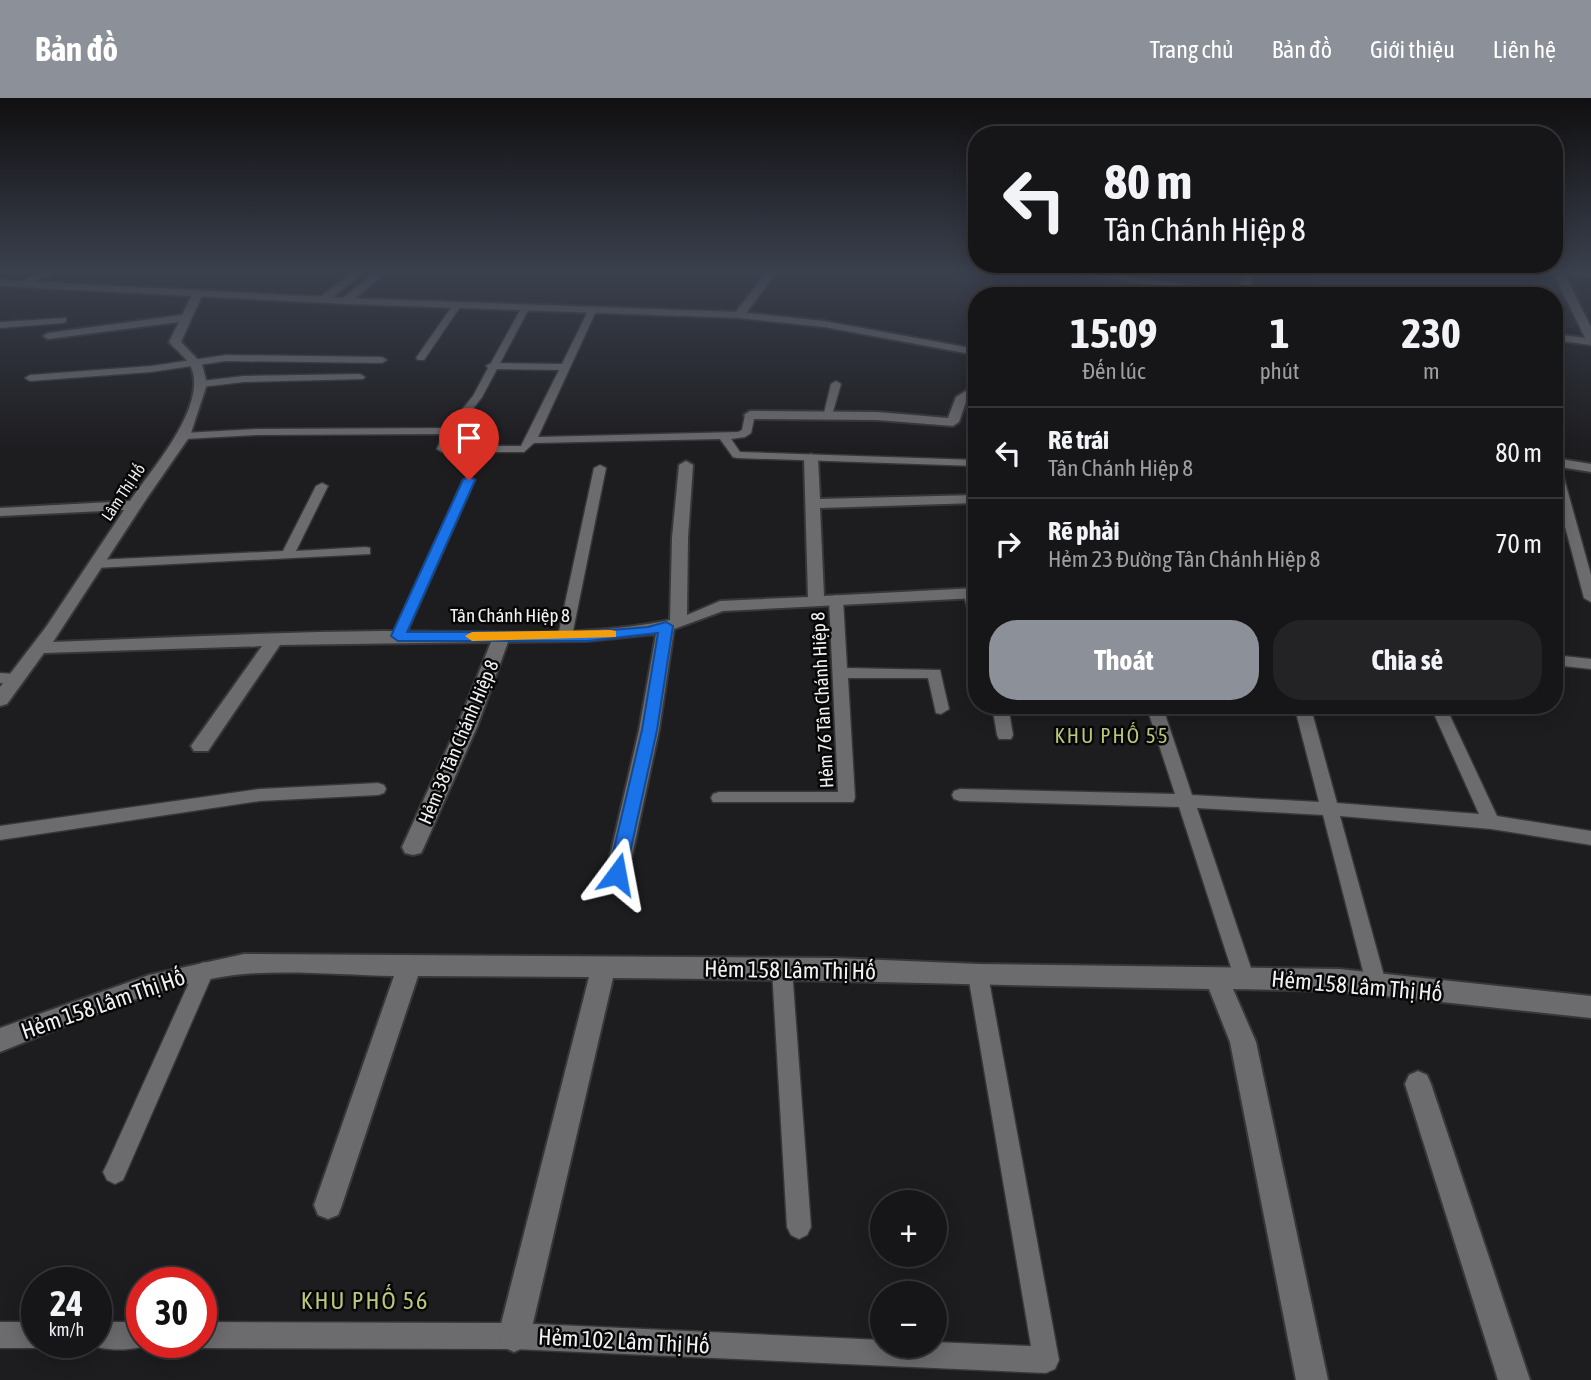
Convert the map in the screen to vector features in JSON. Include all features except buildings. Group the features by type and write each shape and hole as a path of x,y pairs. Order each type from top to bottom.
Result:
{"street":[{"path":"48,336 80,332"},
{"path":"180,332 175,342 196,364 201,384"},
{"path":"866,332 968,351"},
{"path":"1563,338 1591,340"},
{"name":"Lâm Thị Hố","path":"0,700 8,679 39,648 134,505 184,436 201,384"},
{"path":"750,415 827,415 953,422 960,400 968,395"},
{"path":"811,458 816,600"},
{"path":"1563,464 1591,468"},
{"path":"617,874 672,624 686,465"},
{"path":"813,503 968,499"},
{"path":"0,512 134,505"},
{"name":"Tân Chánh Hiệp 8","path":"39,648 398,636 565,636 648,631 720,606 968,593"},
{"name":"Hẻm 38 Tân Chánh Hiệp 8","path":"413,847 467,727 502,636"},
{"path":"201,746 275,639"},
{"name":"Hẻm 158 Lâm Thị Hố","path":"0,1040 129,990 244,964 1230,977 1376,983 1473,996 1591,1007"},
{"path":"328,1205 409,966"},
{"path":"513,1336 604,967"},
{"path":"1230,977 1312,1380"},
{"path":"1418,1084 1514,1380"}],"lane":[{"path":"422,358 439,332"},
{"path":"511,332 477,397 450,431 442,449 524,449 531,440 582,332"},
{"path":"30,378 196,364 226,358 382,360"},
{"path":"491,366 566,367"},
{"path":"201,384 244,379 360,377"},
{"path":"827,415 836,384"},
{"path":"531,440 741,435 747,431 750,415"},
{"path":"184,436 257,432 450,431"},
{"path":"723,436 737,455 968,463"},
{"path":"565,636 600,468"},
{"path":"398,636 469,480"},
{"path":"288,553 322,486"},
{"path":"1563,490 1586,560 1591,598"},
{"path":"95,564 366,551"},
{"name":"Hẻm 76 Tân Chánh Hiệp 8","path":"719,797 847,798 836,599"},
{"path":"1563,661 1591,664"},
{"path":"840,673 935,673 941,709"},
{"path":"1002,714 1005,735"},
{"path":"1157,714 1186,801 1230,977"},
{"path":"1305,714 1376,983"},
{"path":"1441,714 1492,822"},
{"path":"0,833 260,795 378,789"},
{"path":"960,795 1186,801 1331,809 1492,822 1591,838"},
{"path":"782,969 799,1227"},
{"path":"115,1172 204,971"},
{"name":"Hẻm 102 Lâm Thị Hố","path":"217,1335 513,1336 1046,1360 978,975"},
{"path":"0,1335 21,1335"}],"slow traffic":[{"path":"472,636 611,634"}],"district":[{"name":"KHU PHỐ 55","path":"1112,736"},
{"name":"KHU PHỐ 56","path":"365,1301"}],"route":[{"path":"469,480 398,636 587,636 648,631 666,626 649,730 617,874"}]}
